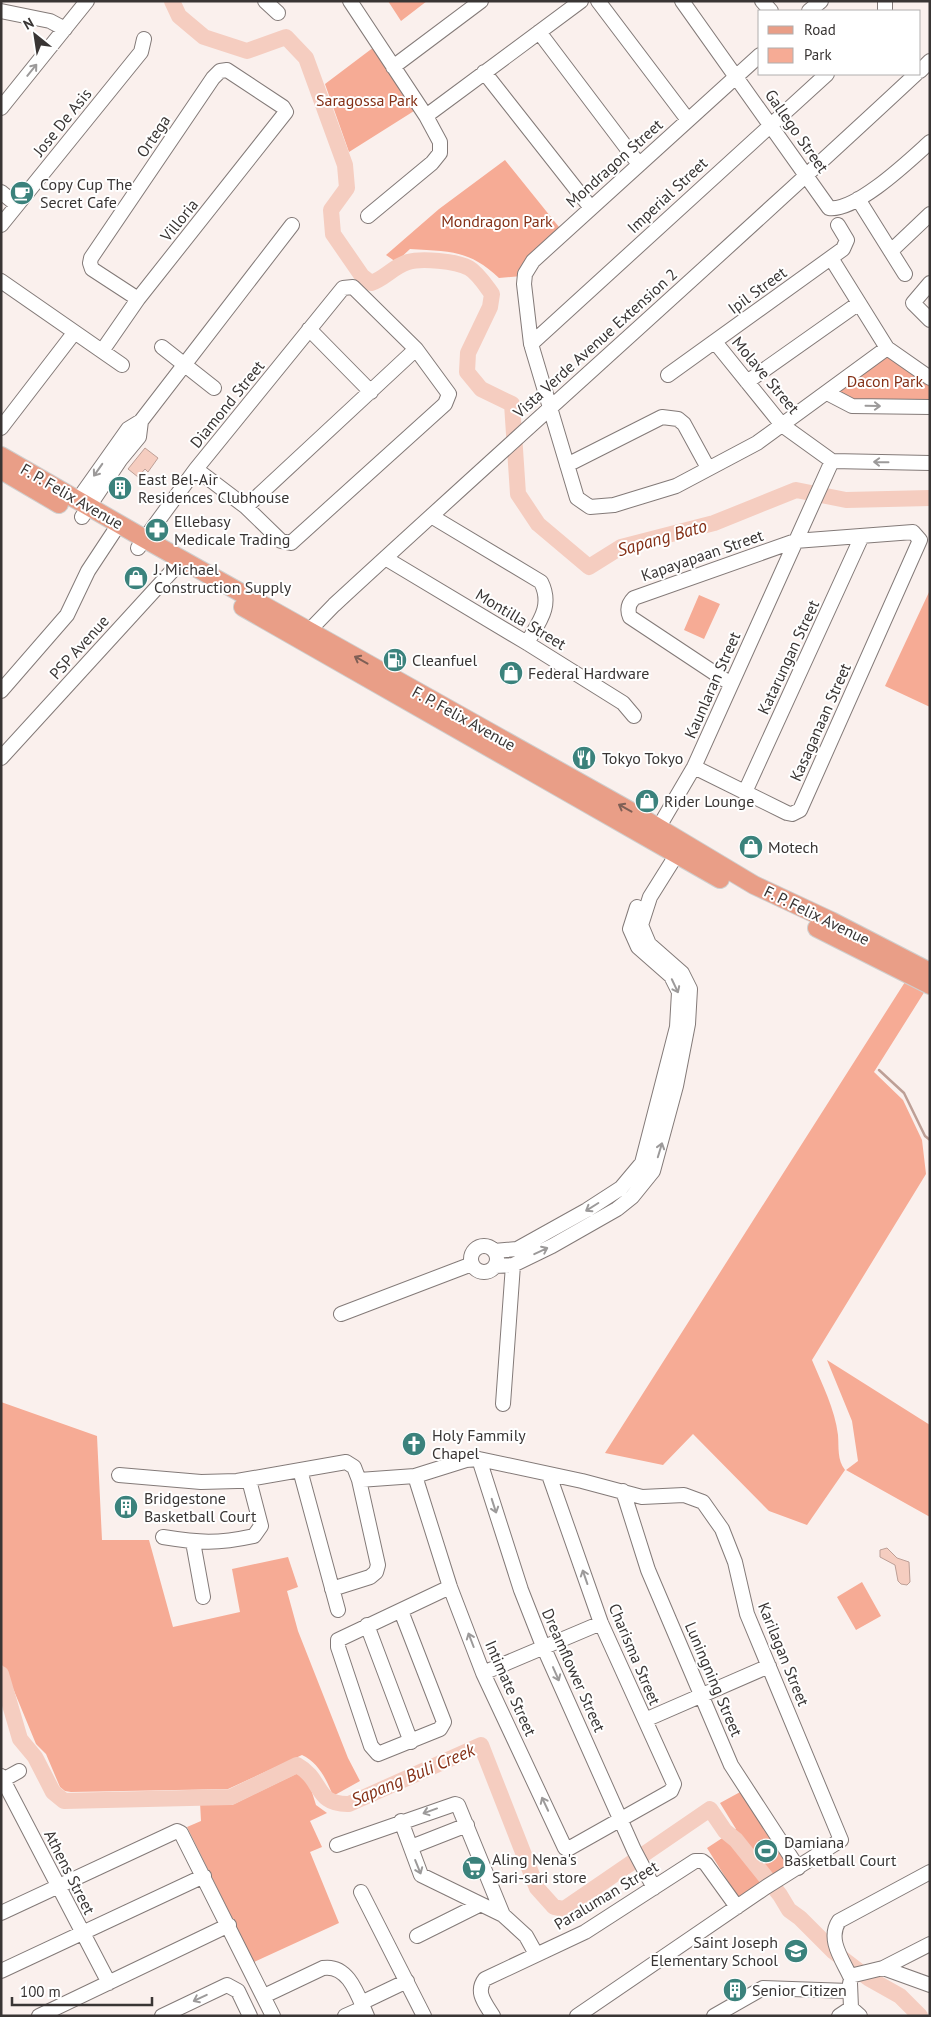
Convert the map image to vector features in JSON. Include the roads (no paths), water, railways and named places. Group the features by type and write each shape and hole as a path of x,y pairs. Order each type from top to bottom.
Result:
{"main road":[{"name":"F. P. Felix Avenue","path":"1,456 116,529 655,833 765,904 930,985"},
{"name":"F. P. Felix Avenue","path":"1,470 83,508"},
{"name":"F. P. Felix Avenue","path":"676,846 840,925 930,972"}],"street":[{"path":"1,108 87,1"},
{"path":"265,1 278,13"},
{"path":"350,1 426,116 440,142 440,153 432,163 368,216"},
{"path":"393,67 481,1"},
{"path":"426,116 582,1"},
{"path":"598,1 688,120"},
{"name":"Gallego Street","path":"682,1 808,175 829,208 836,208 858,199 891,177 930,142"},
{"path":"810,10 821,1"},
{"path":"1,11 50,21 65,29"},
{"path":"539,32 638,163"},
{"name":"Jose De Asis","path":"1,224 141,52 144,38"},
{"name":"Mondragon Street","path":"758,57 638,163 533,261 525,274 524,284 531,344 577,498 584,505 590,507 614,505 676,486 757,443 828,393 887,348"},
{"name":"Ortega","path":"138,299 92,269 90,263 217,74 223,70 229,71 283,107 286,112"},
{"path":"484,72 590,208"},
{"name":"Imperial Street","path":"531,344 826,75"},
{"name":"Vista Verde Avenue Extension 2","path":"304,636 385,558 808,175 915,75"},
{"name":"Villoria","path":"102,351 138,299 286,112"},
{"path":"1,192 17,205"},
{"path":"858,199 905,274"},
{"path":"891,251 930,214"},
{"path":"83,508 138,437 141,421 292,225"},
{"name":"Ipil Street","path":"668,375 831,258 847,244 848,240 838,225"},
{"path":"831,258 887,348 930,378"},
{"path":"1,280 122,365"},
{"path":"930,283 913,303 930,320"},
{"name":"Diamond Street","path":"142,543 196,469 340,290 347,286 353,287 416,348"},
{"path":"747,382 859,303"},
{"path":"309,329 371,392"},
{"path":"1,428 74,333"},
{"name":"Molave Street","path":"715,342 782,425 832,461"},
{"path":"162,347 214,388"},
{"path":"196,469 246,507 281,541 287,543 294,542 445,404 449,398 448,391 416,348 246,507"},
{"path":"828,393 852,406 930,407"},
{"path":"567,464 662,417 678,419 684,424 708,468"},
{"path":"832,461 930,463"},
{"name":"Kaunlaran Street","path":"655,833 694,767 832,461"},
{"path":"431,516 541,582 546,598 545,612 527,643"},
{"path":"1,691 67,615 88,571 116,529"},
{"name":"Kapayapaan Street","path":"731,684 630,617 628,612 630,602 634,598 795,541 913,532 920,540"},
{"name":"Katarungan Street","path":"745,792 862,536"},
{"name":"Kasaganaan Street","path":"694,767 787,813 792,814 800,810 920,540"},
{"name":"Montilla Street","path":"385,558 527,643 623,704 634,716"},
{"name":"PSP Avenue","path":"1,758 179,563"},
{"path":"495,1266 513,1265 552,1246 609,1214 632,1197 653,1171 669,1084 677,1027 679,992 671,976 638,947 630,928 639,900 676,846"},
{"path":"494,1251 497,1258 495,1266 489,1271 481,1272 472,1264 472,1256 479,1248 487,1247 494,1251 517,1249 621,1188 642,1163 669,1084"},
{"path":"621,1188 632,1197"},
{"path":"341,1314 472,1264"},
{"path":"503,1404 513,1265"},
{"path":"359,1480 415,1476 466,1460 479,1459 623,1491"},
{"name":"Dreamflower Street","path":"479,1459 521,1590 543,1646 634,1850 654,1888"},
{"path":"119,1475 201,1482 250,1480 346,1462 354,1468 359,1480 378,1565 376,1572 370,1577 332,1589"},
{"path":"300,1470 338,1610"},
{"name":"Charisma Street","path":"550,1475 601,1623 674,1784 670,1791 621,1819"},
{"name":"Intimate Street","path":"415,1476 450,1587 483,1673 565,1848 573,1847 621,1819"},
{"path":"163,1537 193,1542 223,1542 254,1536 258,1533 261,1526 250,1480"},
{"name":"Karilagan Street","path":"623,1491 642,1497 684,1495 702,1502 722,1529 735,1562 747,1614 841,1840 798,1868"},
{"name":"Luningning Street","path":"623,1491 648,1570 731,1764 798,1868"},
{"path":"193,1542 204,1597"},
{"path":"401,1611 444,1718 443,1726 411,1742 378,1754 371,1746 338,1647 338,1640 342,1636 401,1611 450,1587"},
{"path":"483,1673 601,1623"},
{"path":"367,1625 411,1742"},
{"path":"645,1720 769,1666"},
{"path":"2,1779 19,1771"},
{"name":"Athens Street","path":"2,1779 109,1983"},
{"path":"337,1845 452,1803 458,1805 503,1915"},
{"path":"402,1821 421,1875 479,1905 503,1915 526,1936 536,1954"},
{"path":"411,1848 467,1825"},
{"path":"2,1910 58,1888 173,1831 181,1833 274,2016"},
{"name":"Paraluman Street","path":"492,2016 480,1993 480,1986 485,1979 585,1932 695,1861 702,1860 737,1907"},
{"path":"577,2016 771,1884 798,1868"},
{"path":"857,1974 841,1957 833,1935 834,1928 839,1921 930,1872"},
{"path":"1,1971 204,1876"},
{"path":"361,1892 424,2016"},
{"path":"417,1936 479,1905"},
{"path":"39,2016 229,1925"},
{"path":"839,2016 855,2012 848,1991 857,1974 883,1968 930,1944"},
{"path":"264,1996 323,1968 330,1967 347,1975 364,2009"},
{"path":"883,1968 930,1985"},
{"path":"345,2016 364,2009 406,1981"},
{"path":"162,2016 227,1986 238,1991 250,2016"},
{"path":"714,2016 762,1988 848,1991"}],"waterway":[{"name":"Sapang Bato","path":"172,1 179,16 204,37 247,51 286,37 306,58 345,165 347,188 331,210 333,234 362,276 371,283 408,262 430,260 447,262 469,268 476,273 492,294 490,307 468,353 467,372 481,389 512,404 518,494 538,524 589,567 621,547 714,523 796,490 846,500 930,498"},
{"path":"879,1070 904,1093 925,1136 930,1140"},
{"name":"Sapang Buli Creek","path":"1,1674 20,1739 35,1757 53,1792 64,1801 231,1797 297,1765 306,1771 324,1796 338,1803 349,1804 481,1745 537,1888 554,1907 564,1909 710,1809 725,1831 736,1840 780,1895 789,1910 800,1918 834,1952 868,1978 900,1996 920,2016"}],"place":[{"name":"Copy Cup The Secret Cafe","path":"22,193"},
{"name":"East Bel-Air Residences Clubhouse","path":"120,488"},
{"name":"Ellebasy Medicale Trading","path":"157,530"},
{"name":"J. Michael Construction Supply","path":"136,578"},
{"name":"Cleanfuel","path":"395,660"},
{"name":"Federal Hardware","path":"511,673"},
{"name":"Tokyo Tokyo","path":"584,758"},
{"name":"Rider Lounge","path":"647,801"},
{"name":"Motech","path":"751,847"},
{"name":"Holy Fammily Chapel","path":"414,1444"},
{"name":"Bridgestone Basketball Court","path":"126,1507"},
{"name":"Damiana Basketball Court","path":"766,1851"},
{"name":"Aling Nena's Sari-sari store","path":"474,1868"},
{"name":"Saint Joseph Elementary School","path":"796,1951"},
{"name":"Senior Citizen","path":"735,1990"}],"park label":[{"name":"Saragossa Park","path":"367,100"},
{"name":"Mondragon Park","path":"497,221"},
{"name":"Dacon Park","path":"885,381"}]}
